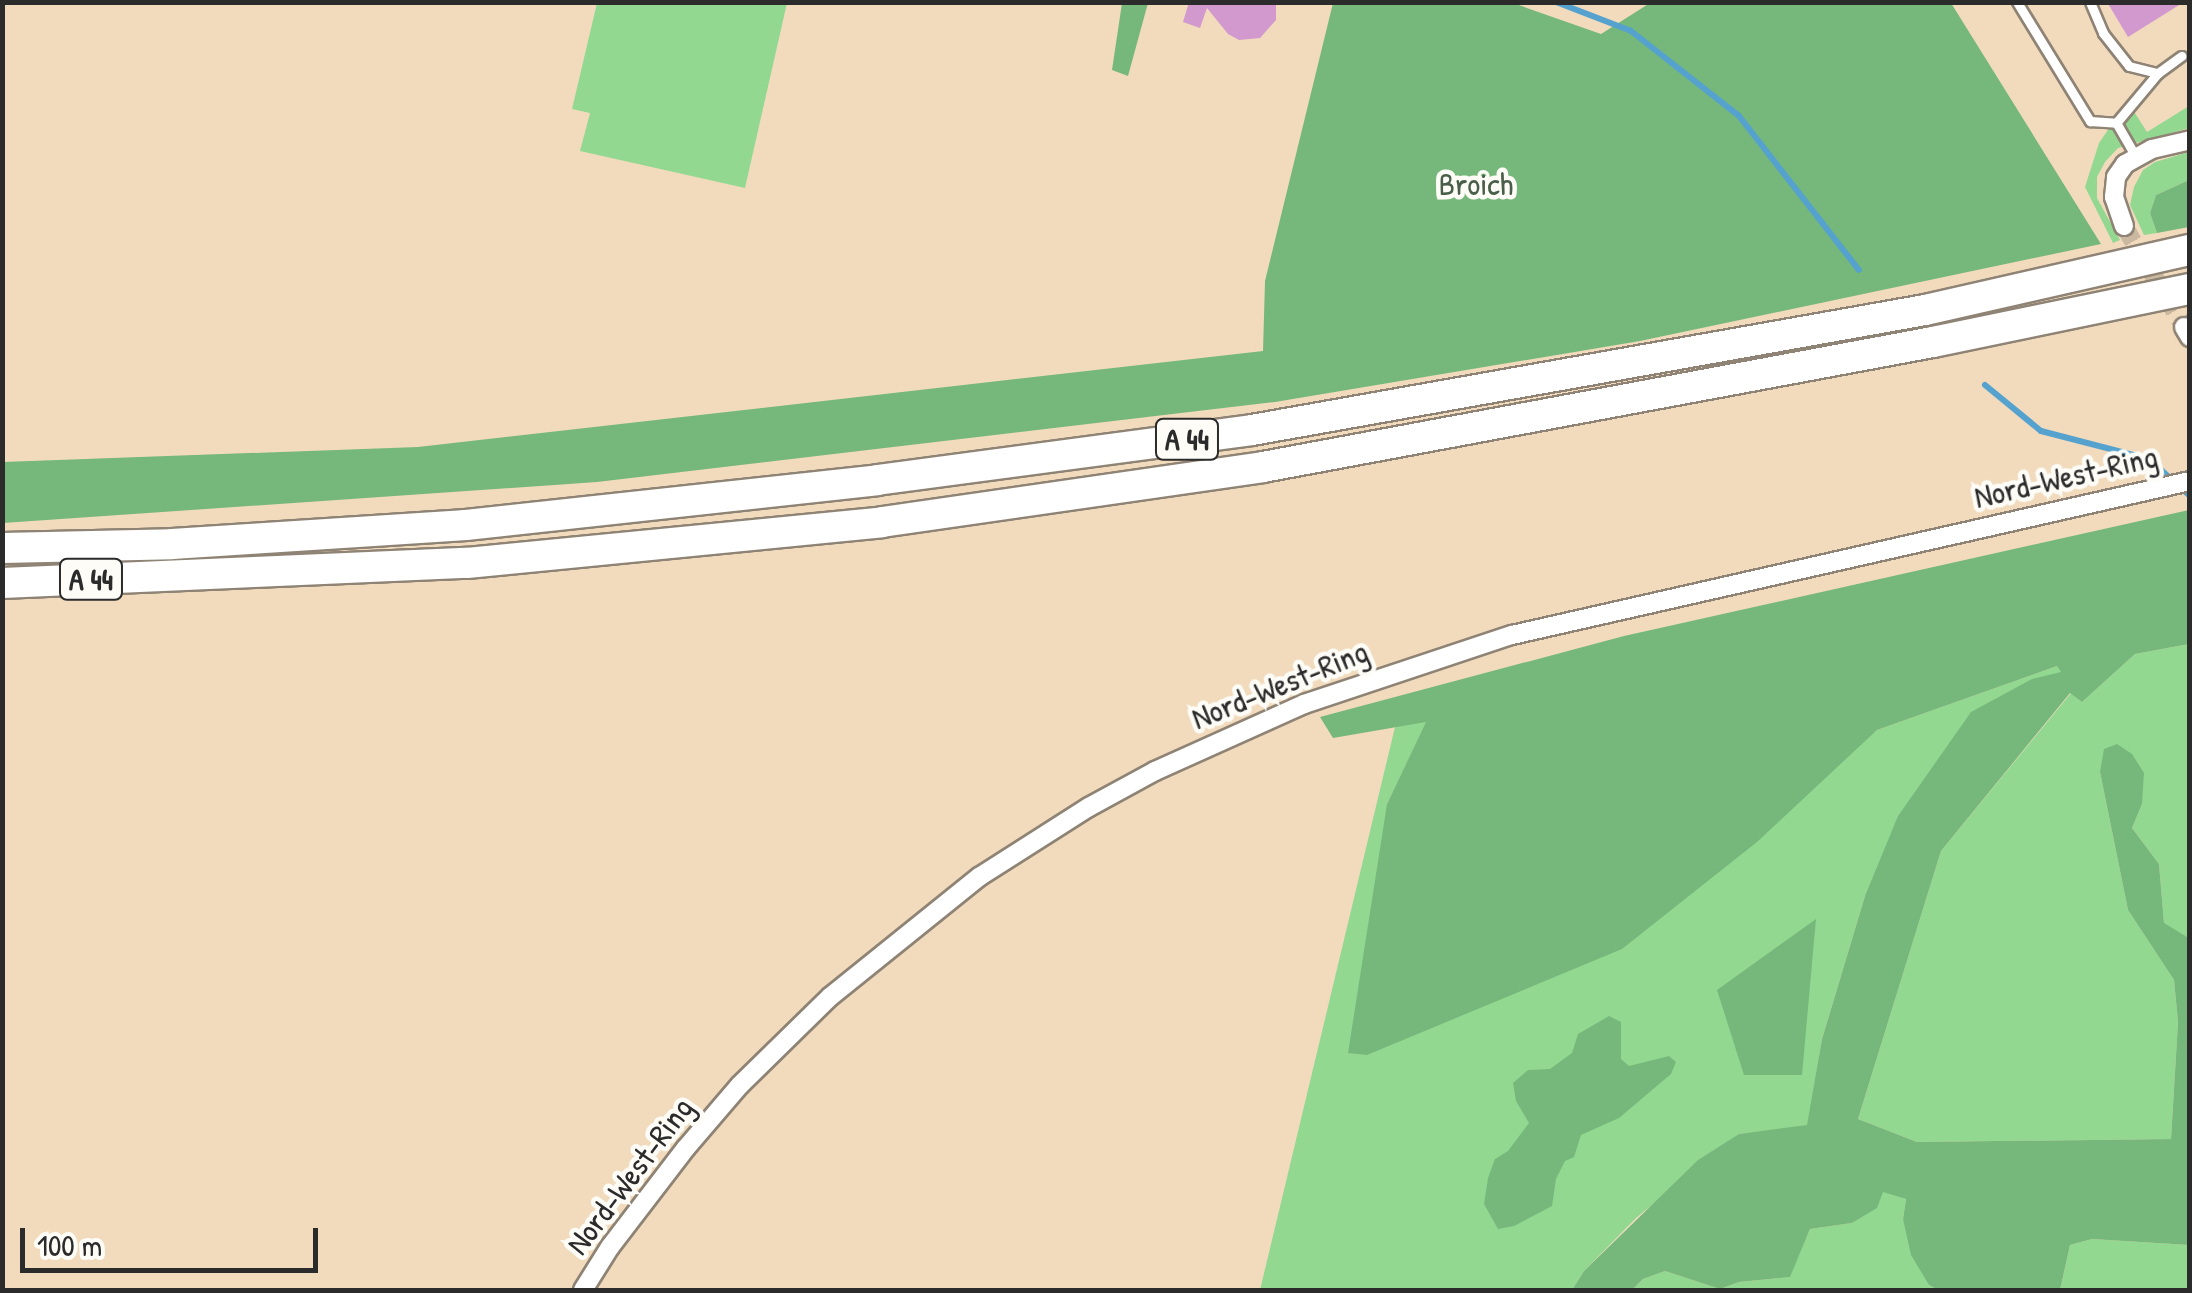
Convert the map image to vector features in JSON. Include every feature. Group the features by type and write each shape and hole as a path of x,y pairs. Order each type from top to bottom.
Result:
{"highway":[{"name":"A 44","path":"2,548 172,544 466,525 877,480 1252,430 1925,310 2190,250"},
{"name":"A 44","path":"2,583 468,563 882,522 1263,467 1933,342 2190,289"}],"street":[{"path":"2124,226 2114,197 2116,177 2136,156 2190,140"},
{"name":"Nord-West-Ring","path":"583,1290 610,1247 686,1148 740,1085 831,996 979,877 1089,807 1155,771 1304,704 1512,634 2188,481"}],"lane":[{"path":"2018,2 2090,121 2116,123"},
{"path":"2090,2 2104,33 2128,66 2158,73"},
{"path":"2116,123 2158,73 2181,56"},
{"path":"2116,123 2136,156"}],"green space":[{"path":"597,3 787,3 745,188 580,151 590,113 572,109"},
{"path":"1122,3 1148,3 1128,76 1112,70"},
{"name":"Broich","path":"1333,3 1513,3 1601,34 1650,3 1951,3 2101,244 1640,341 1275,402 597,482 3,523 3,462 418,447 1263,351 1265,281"},
{"path":"2189,106 2189,128 2118,148 2105,162 2097,177 2097,198 2120,240 2113,243 2085,187 2099,143 2112,124 2133,110 2147,132"},
{"path":"2189,152 2189,180 2156,195 2150,213 2157,233 2144,235 2130,205 2143,170 2155,162"},
{"path":"2189,180 2189,227 2157,233 2150,213 2156,195"},
{"path":"2189,510 2189,644 2135,654 2082,702 2070,693 1941,851 1858,1119 1917,1142 2171,1139 2178,1022 2174,980 2128,910 2100,772 2104,749 2117,744 2132,754 2144,773 2142,804 2132,828 2159,864 2164,923 2189,938 2189,1245 2092,1239 2070,1245 2060,1290 1938,1290 1929,1285 1911,1255 1903,1219 1906,1199 1883,1192 1877,1208 1852,1223 1810,1229 1790,1277 1739,1282 1720,1289 1665,1271 1643,1279 1632,1290 1572,1290 1584,1271 1698,1160 1739,1134 1807,1125 1822,1039 1865,896 1898,816 1971,712 2032,679 2061,672 2057,666 1877,730 1757,842 1622,949 1367,1055 1348,1053 1387,804 1426,722 1333,738 1320,717 1624,636"},
{"path":"2189,644 2189,938 2164,924 2159,864 2132,828 2142,804 2100,772 2128,910 2174,980 2178,1022 2171,1139 1917,1142 1858,1119 1941,851 2071,693 2082,702 2135,654"},
{"path":"2057,666 2062,672 1865,896 1822,1039 1808,1126 1739,1134 1636,1218 1584,1271 1572,1290 1260,1290 1395,727 1427,721 1387,804 1853,750 1877,730"},
{"path":"1816,919 1802,1075 1744,1075 1717,990"},
{"path":"1609,1016 1621,1022 1621,1059 1629,1066 1669,1056 1676,1062 1671,1074 1619,1118 1581,1135 1574,1157 1565,1161 1556,1179 1552,1206 1514,1226 1498,1229 1484,1204 1488,1178 1495,1159 1508,1151 1529,1123 1516,1101 1513,1083 1528,1070 1550,1069 1572,1053 1578,1034"},
{"path":"1883,1191 1906,1199 1903,1219 1929,1285 1938,1290 1632,1290 1643,1279 1665,1271 1720,1289 1739,1282 1789,1277 1810,1229 1852,1223"},
{"path":"2092,1239 2189,1245 2189,1290 2060,1290 2070,1245"}],"building":[{"path":"1189,2 1276,2 1276,20 1260,38 1239,40 1228,34 1207,8 1200,28 1183,22"},
{"path":"2107,2 2184,2 2128,37"}],"waterway":[{"path":"1556,2 1631,31 1739,116 1859,270"},
{"path":"1985,385 2041,431 2149,459 2190,496"}],"tunnel":[{"path":"2124,226 2184,327"}]}
